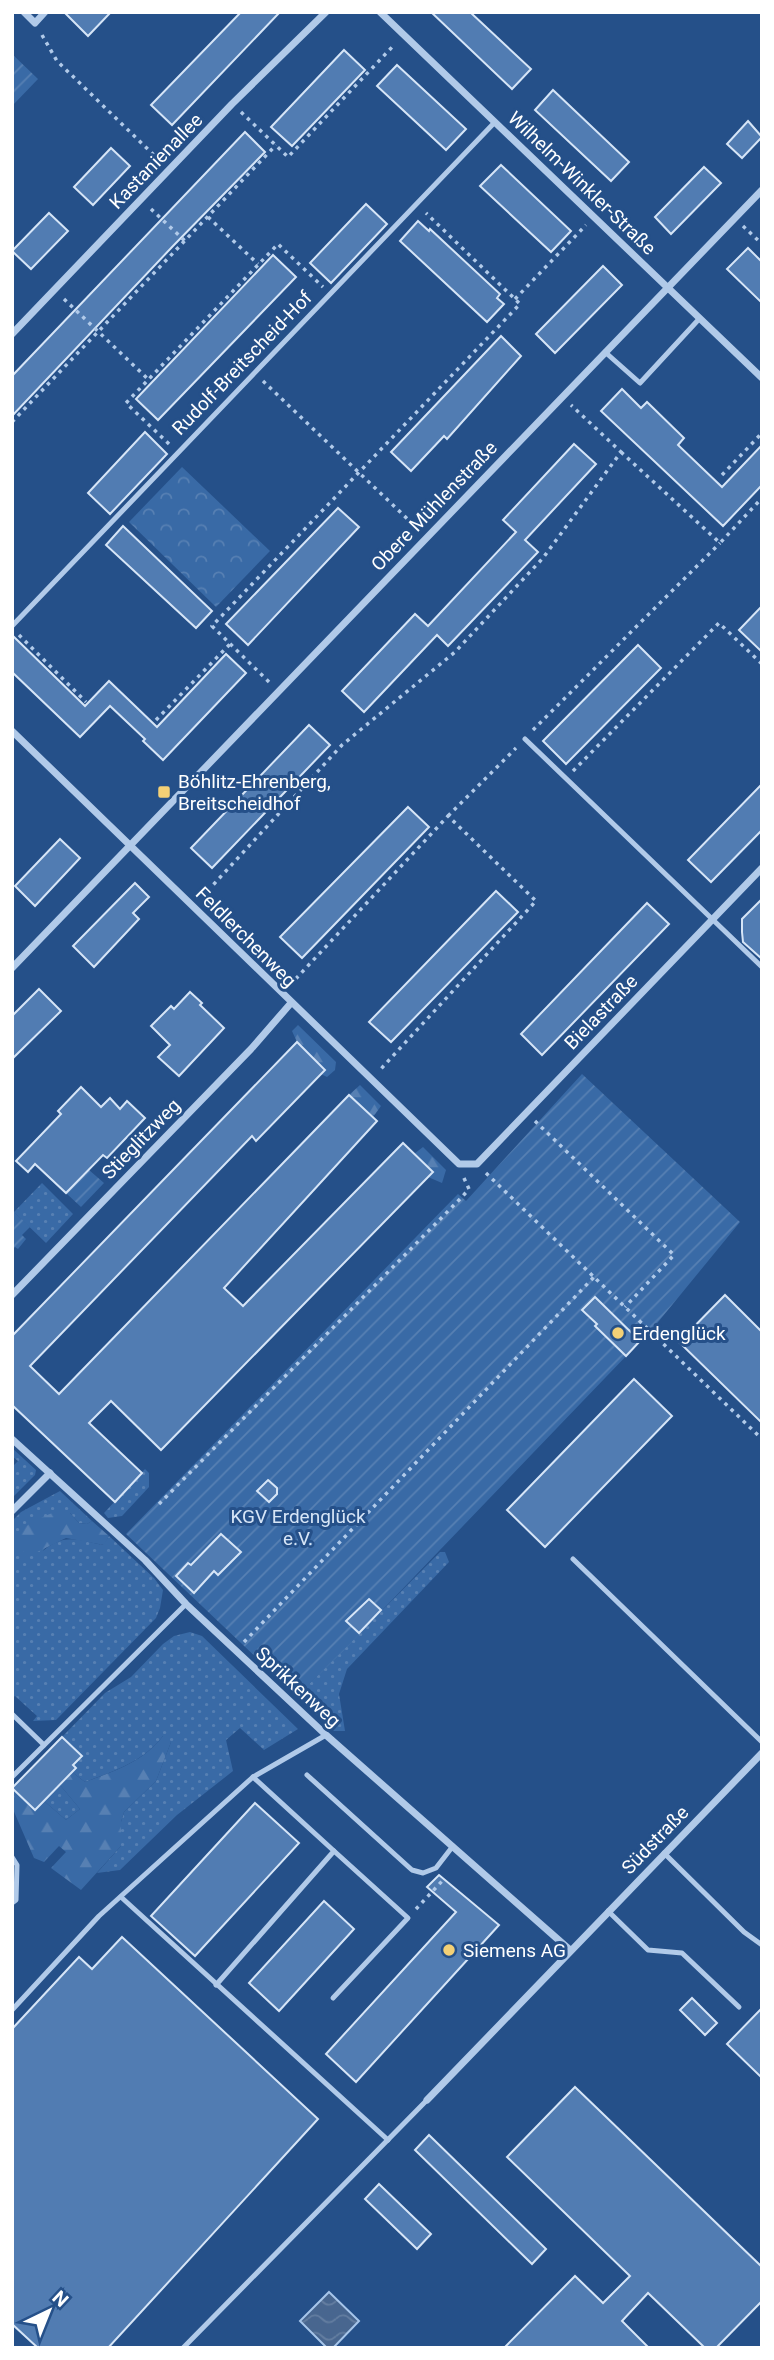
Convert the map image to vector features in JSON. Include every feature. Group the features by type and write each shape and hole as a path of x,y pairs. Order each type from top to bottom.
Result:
{"street":[{"path":"24,12 35,23 45,12"},
{"name":"Kastanienallee","path":"12,334 232,104 326,12"},
{"name":"Wilhelm-Winkler-Straße","path":"380,12 762,379"},
{"name":"Obere Mühlenstraße","path":"12,968 762,190"},
{"name":"Feldlerchenweg","path":"12,731 458,1164"},
{"name":"Bielastraße","path":"477,1164 762,868"},
{"name":"Stieglitzweg","path":"12,1295 251,1049 291,1003"},
{"path":"458,1164 477,1164"},
{"name":"Sprikkenweg","path":"12,1438 145,1560 186,1604 326,1735 570,1950"},
{"path":"12,1511 50,1473"},
{"name":"Südstraße","path":"426,2100 762,1753"}],"lane":[{"name":"Rudolf-Breitscheid-Hof","path":"12,627 495,122"},
{"path":"605,352 640,383 700,318"},
{"path":"525,739 762,967"},
{"path":"573,1559 762,1742"},
{"path":"12,1777 186,1604"},
{"path":"12,1714 44,1745"},
{"path":"12,2010 99,1916 253,1777 326,1735"},
{"path":"307,1775 412,1870 423,1873 436,1868 453,1846"},
{"path":"253,1777 408,1918 333,1998"},
{"path":"216,1985 334,1851"},
{"path":"664,1853 744,1932 762,1945"},
{"path":"12,1857 17,1865 16,1900 12,1903"},
{"path":"121,1897 388,2140"},
{"path":"608,1911 648,1950 682,1953 738,2007"},
{"path":"183,2348 426,2100"}],"path":[{"path":"35,23 57,61 169,170"},
{"path":"232,104 288,157 404,35"},
{"path":"12,422 276,145"},
{"path":"141,199 185,241"},
{"path":"278,691 212,626 520,304 416,204"},
{"path":"208,216 258,264"},
{"path":"515,299 594,217"},
{"path":"734,218 762,244"},
{"path":"178,453 126,403 258,264 278,244 330,294"},
{"path":"54,290 149,380"},
{"path":"254,373 426,537"},
{"path":"562,396 720,543"},
{"path":"722,475 762,433"},
{"path":"193,906 342,745 455,652 543,558 621,452"},
{"path":"282,995 448,817 762,498"},
{"path":"566,779 719,623 762,664"},
{"path":"12,627 86,702"},
{"path":"156,720 230,644"},
{"path":"370,1080 536,901 448,817"},
{"path":"526,1113 674,1255 625,1307"},
{"path":"159,1504 469,1189 458,1164"},
{"path":"477,1164 762,1439"},
{"path":"236,1651 594,1277"},
{"path":"408,1918 464,1857"}],"green space":[{"path":"12,54 38,79 12,106"},
{"path":"182,467 270,551 216,607 129,522"},
{"path":"298,1025 336,1062 335,1070 327,1077 321,1074 325,1069 297,1042 292,1031"},
{"name":"KGV Erdenglück e.V.","path":"582,1074 740,1222 654,1327 297,1696 126,1534 458,1194 466,1201"},
{"path":"360,1085 381,1106 373,1117 349,1095"},
{"path":"423,1147 446,1170 442,1183 428,1177 414,1154"},
{"path":"89,1170 104,1183 81,1207 66,1193"},
{"path":"42,1183 73,1214 46,1243 14,1212"},
{"path":"12,1210 30,1227 22,1235 26,1239 18,1249 15,1247 12,1250"},
{"path":"12,1448 36,1470 35,1475 12,1498 12,1467 18,1461 12,1456"},
{"path":"145,1469 149,1473 149,1487 122,1516 108,1518 104,1513"},
{"path":"60,1491 92,1521 87,1524 79,1523 70,1513 43,1551 58,1542 72,1539 103,1545 109,1536 154,1578 163,1590 156,1618 56,1720 33,1721 37,1716 15,1696 12,1698 12,1521 21,1512"},
{"path":"62,1510 70,1513 79,1523 87,1524 92,1521 109,1536 104,1545 66,1538 31,1555 19,1550 13,1540 23,1529"},
{"path":"440,1552 445,1552 449,1562 347,1669 339,1694 345,1731 334,1731 297,1696"},
{"path":"190,1632 202,1636 298,1729 264,1750 240,1728 226,1740 233,1771 177,1815 120,1870 97,1873 121,1846 121,1822 124,1812 156,1781 171,1742 163,1736 137,1759 85,1782 72,1772 73,1765 82,1756 62,1737 105,1693 131,1677 163,1644 174,1636"},
{"path":"163,1736 167,1736 171,1742 156,1781 124,1812 121,1822 121,1846 81,1890 51,1868 66,1852 59,1846 44,1862 34,1858 12,1807 12,1789 35,1810 44,1801 66,1820 80,1809 60,1785 72,1772 85,1782 107,1774 147,1753"},
{"path":"60,1785 80,1809 66,1820 44,1801"}],"water":[{"path":"329,2292 359,2321 333,2348 327,2348 300,2321"}],"building":[{"path":"64,12 111,12 88,36"},
{"path":"241,12 280,12 172,125 151,105"},
{"path":"431,12 470,12 531,69 512,89"},
{"path":"344,50 365,70 292,146 271,127"},
{"path":"397,65 466,129 446,150 377,86"},
{"path":"553,90 629,162 611,181 535,110"},
{"path":"748,121 762,137 742,158 727,144"},
{"path":"245,132 265,152 12,416 12,376"},
{"path":"111,148 130,166 93,205 74,187"},
{"path":"501,165 571,231 551,252 480,186"},
{"path":"704,167 721,183 671,234 655,217"},
{"path":"366,204 387,224 331,283 310,263"},
{"path":"49,213 68,231 31,269 12,251"},
{"path":"418,221 500,294 497,298 504,304 487,322 400,241"},
{"path":"748,248 762,262 762,303 727,269"},
{"path":"273,255 296,277 158,420 136,399"},
{"path":"603,266 622,285 555,353 536,334"},
{"path":"501,336 521,356 447,439 444,436 411,471 391,452"},
{"path":"622,389 641,408 647,402 684,438 678,445 722,487 762,445 762,485 723,526 601,411"},
{"path":"145,432 167,454 110,514 88,493"},
{"path":"574,444 596,464 525,540 538,552 448,646 437,635 364,712 342,691 415,614 428,626 516,532 503,520"},
{"path":"338,508 359,527 248,645 226,624"},
{"path":"123,526 212,611 196,628 106,545"},
{"path":"762,606 762,652 739,630"},
{"path":"12,635 85,706 109,681 157,727 226,654 246,673 163,760 110,706 80,737 12,672"},
{"path":"638,645 661,668 566,764 543,741"},
{"path":"309,725 330,745 212,868 191,848"},
{"path":"762,784 762,830 711,882 688,860"},
{"path":"408,807 429,827 302,958 280,937"},
{"path":"60,839 80,858 35,906 15,886"},
{"path":"135,883 149,897 133,913 139,919 94,967 73,946"},
{"path":"496,891 518,912 391,1042 369,1022"},
{"path":"762,899 762,959 743,942 742,919"},
{"path":"647,903 669,924 542,1055 521,1034"},
{"path":"39,989 61,1011 12,1059 12,1016"},
{"path":"190,992 224,1028 179,1076 158,1057 170,1045 151,1026 171,1006 174,1009"},
{"path":"297,1042 325,1070 256,1141 252,1136 30,1366 59,1394 349,1095 377,1121 224,1288 243,1306 403,1143 433,1172 161,1450 111,1401 89,1423 142,1473 115,1502 12,1405 12,1336"},
{"path":"81,1087 101,1107 110,1098 120,1109 127,1101 145,1118 107,1158 103,1155 66,1193 35,1164 28,1172 16,1161 61,1114 58,1111"},
{"path":"725,1295 762,1332 762,1423 679,1342"},
{"name":"Erdenglück","path":"595,1297 640,1341 626,1356 582,1310"},
{"path":"634,1379 672,1416 545,1547 507,1510"},
{"path":"268,1480 277,1488 277,1494 269,1502 257,1491"},
{"path":"221,1534 241,1552 218,1575 214,1571 194,1593 176,1576 188,1563 191,1565"},
{"path":"369,1599 381,1610 359,1633 346,1621"},
{"path":"62,1737 82,1756 73,1765 76,1768 35,1810 12,1788"},
{"path":"255,1803 299,1843 195,1956 151,1916"},
{"path":"439,1875 499,1925 356,2082 326,2054 456,1912 427,1887"},
{"path":"324,1901 354,1929 279,2011 249,1983"},
{"path":"122,1937 318,2119 108,2348 38,2348 12,2324 12,2029 79,1957 92,1969"},
{"path":"692,1998 717,2023 705,2035 680,2010"},
{"path":"762,2008 762,2078 727,2044"},
{"path":"575,2087 762,2267 762,2301 716,2348 705,2348 648,2293 622,2321 649,2348 504,2348 575,2276 603,2303 630,2276 507,2157"},
{"path":"429,2135 546,2249 532,2264 415,2150"},
{"path":"379,2184 431,2234 417,2249 365,2199"}],"place":[{"name":"Böhlitz-Ehrenberg, Breitscheidhof","path":"164,792"},
{"name":"Erdenglück","path":"618,1333"},
{"name":"Siemens AG","path":"449,1950"}]}
